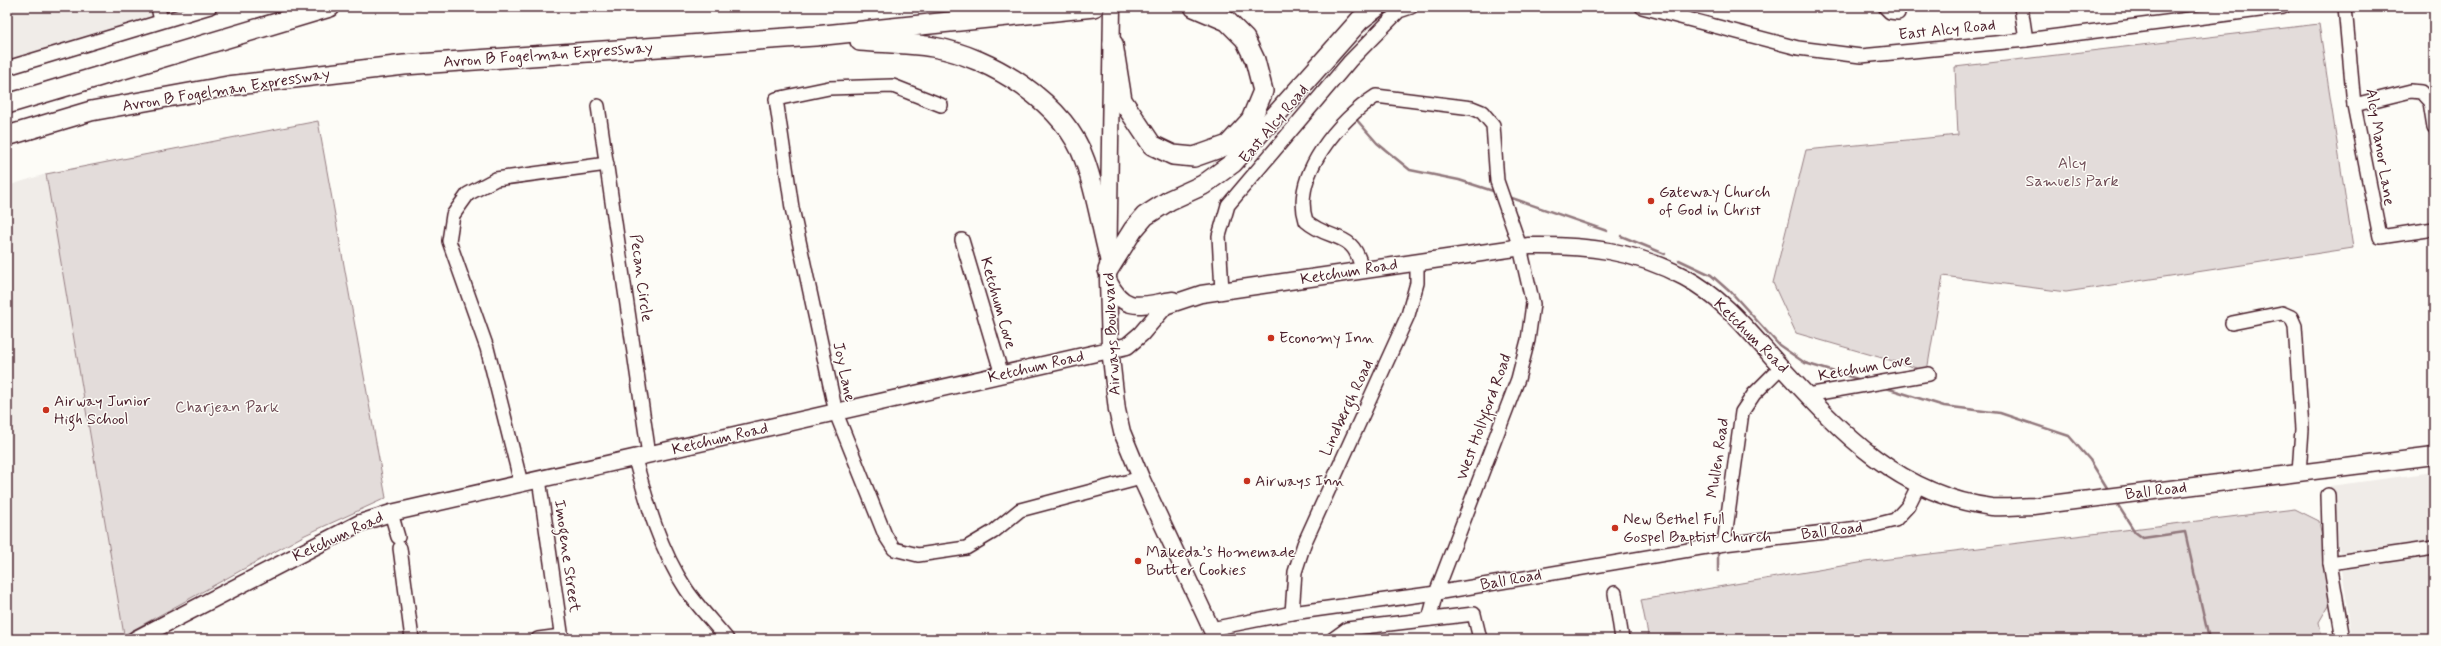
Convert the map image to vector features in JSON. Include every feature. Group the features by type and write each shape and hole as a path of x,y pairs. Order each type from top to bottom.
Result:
{"highway":[{"path":"7,104 330,7"},
{"name":"Avron B Fogelman Expressway","path":"7,136 91,111 228,86 366,69 404,65 815,36 1094,7"},
{"path":"1113,44 1122,100 1152,145 1173,155 1194,157 1228,145 1251,120 1263,91 1256,60 1245,39 1227,21 1194,7"},
{"path":"1108,269 1133,230 1145,216 1170,200 1204,185 1233,163 1360,20 1377,7"},
{"path":"815,36 901,43 957,53 992,67 1033,94 1051,110 1071,134 1085,160 1108,269"}],"main road":[{"name":"Airways Boulevard","path":"1112,7 1113,44 1108,269 1110,349 1120,424 1141,478 1214,634"},
{"name":"Ketchum Road","path":"137,639 360,523 391,513 1127,346 1141,334 1165,306 1180,300 1222,291 1520,247 1579,246 1624,253 1685,277 1716,299 1758,338 1781,367 1859,447 1894,473 1918,486"},
{"path":"1108,269 1121,301 1133,306 1180,300"},
{"name":"Ball Road","path":"1918,486 1958,500 1993,507 2034,506 2434,456"}],"street":[{"path":"158,7 161,22"},
{"path":"7,68 210,7"},
{"name":"East Alcy Road","path":"1222,291 1218,236 1228,206 1350,61 1399,11 1411,7"},
{"name":"East Alcy Road","path":"1642,7 1798,48 1861,56 2026,40 2283,7"},
{"path":"1885,7 1890,12 1898,13"},
{"path":"2021,7 2026,40"},
{"name":"Alcy Manor Lane","path":"2345,7 2354,105 2380,237 2434,229"},
{"name":"Joy Lane","path":"941,105 893,86 829,88 776,99 792,208 836,413 885,535 894,549 918,555 966,548 993,532 1020,510 1141,478"},
{"path":"2354,105 2411,91 2422,92 2430,102 2434,127"},
{"name":"West Hollyford Road","path":"1362,270 1356,249 1340,238 1306,221 1304,205 1305,187 1311,168 1320,152 1336,132 1359,109 1376,96 1472,108 1488,117 1492,125 1494,139 1497,181 1520,247 1533,304 1528,340 1520,372 1436,593 1429,619"},
{"name":"Pecan Circle","path":"598,106 607,164 642,457 644,494 665,551 686,590 727,639"},
{"path":"520,483 487,348 449,241 453,215 468,194 496,179 607,164"},
{"name":"Ketchum Cove","path":"962,240 1002,375"},
{"name":"Lindbergh Road","path":"1292,614 1295,572 1304,544 1408,316 1417,283 1417,262"},
{"path":"2232,323 2282,313 2291,317 2295,326 2302,429 2299,473"},
{"name":"Mullen Road","path":"1719,545 1742,412 1754,394 1781,367"},
{"name":"Ketchum Cove","path":"1807,395 1929,374"},
{"name":"Imogene Street","path":"539,479 562,637"},
{"name":"Ball Road","path":"1214,634 1292,614 1436,593 1719,545 1867,527 1896,520 1908,506 1918,486"},
{"path":"2328,495 2330,563 2343,639"},
{"path":"391,513 399,542 412,639"},
{"path":"2330,563 2434,548"},
{"path":"1615,593 1622,639"},
{"path":"1333,639 1348,628 1474,614 1480,639"},
{"path":"538,639 562,637"}],"shaded area":[{"path":"7,7 190,7 7,60"},
{"name":"Airway Junior High School","path":"46,174 124,635 116,639 7,639 7,186"},
{"path":"2434,472 2434,639 2352,639 2330,486"}],"green space":[{"name":"Alcy Samuels Park","path":"2319,24 2353,248 2066,292 1943,276 1927,371 1796,333 1773,283 1806,150 1958,135 1955,67"},
{"name":"Charjean Park","path":"318,121 386,498 305,535 124,635 46,174"},
{"path":"2295,509 2319,521 2333,598 2319,622 2322,639 1649,639 1641,600 1865,562"}],"waterway":[{"path":"1356,119 1377,143 1410,170 1459,180 1493,191"},
{"path":"1509,197 1607,231"},
{"path":"1621,236 1665,254"},
{"path":"1679,260 1711,275 1729,291"},
{"path":"1731,292 1779,345 1805,363 1861,380"},
{"path":"1883,387 1944,406 2000,413 2069,436 2090,460 2109,491"},
{"path":"2116,502 2135,532 2143,538 2185,532 2209,639"},
{"path":"1718,549 1718,571"}],"place":[{"name":"Gateway Church of God in Christ","path":"1651,201"},
{"name":"Economy Inn","path":"1271,338"},
{"name":"Airway Junior High School","path":"46,410"},
{"name":"Airways Inn","path":"1247,481"},
{"name":"New Bethel Full Gospel Baptist Church","path":"1615,528"},
{"name":"Makeda’s Homemade Butter Cookies","path":"1138,561"}]}
